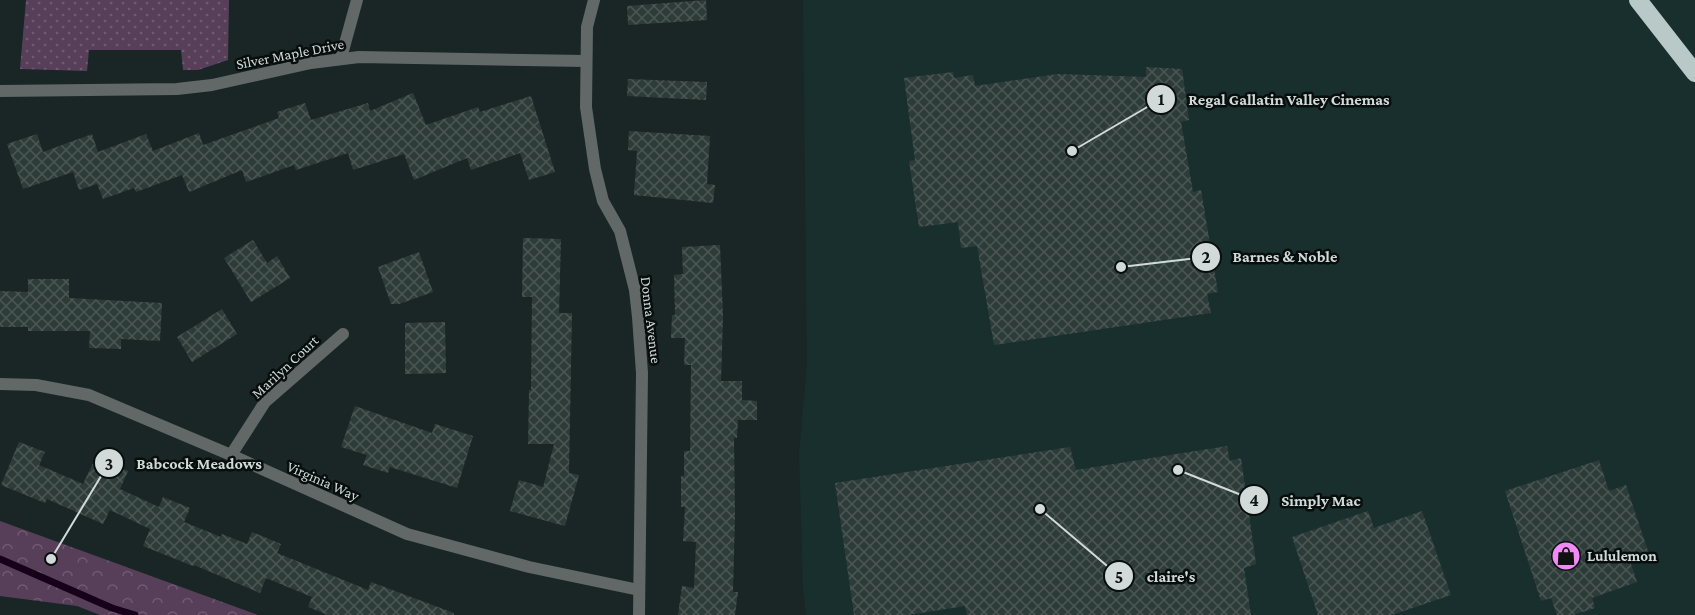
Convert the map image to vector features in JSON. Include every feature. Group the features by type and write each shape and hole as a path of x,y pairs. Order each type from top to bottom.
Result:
{"highway":[{"path":"1638,0 1695,73"}],"street":[{"path":"341,58 357,0"},
{"name":"Donna Avenue","path":"594,0 587,27 586,107 595,169 603,201 620,231 635,291 638,317 642,373 639,615"},
{"name":"Silver Maple Drive","path":"0,91 177,89 212,85 341,58 474,57 585,61"},
{"name":"Marilyn Court","path":"231,455 265,402 343,334"},
{"name":"Virginia Way","path":"0,384 36,385 89,395 231,455 407,534 529,567 639,590"}],"shaded area":[{"path":"803,0 1695,0 1695,615 806,615 799,454 807,364"}],"green space":[{"path":"26,0 229,0 228,60 198,70 183,70 181,50 89,50 87,71 20,69"},
{"path":"0,521 258,615 100,615 77,606 0,596"}],"building":[{"path":"706,0 707,20 628,25 627,6"},
{"path":"1146,67 1182,69 1189,120 1181,122 1193,192 1201,190 1218,292 1207,294 1211,313 994,345 977,246 961,248 958,222 919,227 909,161 915,160 904,78 953,72 954,78 973,75 975,86 1058,74 1146,77"},
{"path":"628,79 707,82 706,100 627,96"},
{"path":"413,93 426,125 478,107 480,112 531,96 555,172 529,180 520,153 471,170 467,158 414,180 404,154 353,170 348,153 296,170 294,165 246,182 242,170 189,192 182,175 136,192 134,188 103,199 97,184 79,190 73,172 23,189 7,144 37,134 43,152 92,134 98,152 146,134 153,151 199,133 203,145 279,118 277,112 305,103 311,120 368,103 370,111"},
{"path":"629,131 710,136 707,184 715,185 713,203 634,195 637,151 628,150"},
{"path":"523,238 561,239 559,313 572,313 569,473 579,475 565,526 510,511 519,480 543,487 554,444 528,444 532,297 522,297"},
{"path":"253,240 267,263 277,256 290,278 251,302 224,258"},
{"path":"720,245 723,316 721,381 742,381 742,400 757,401 757,420 738,420 737,438 734,438 733,592 738,592 735,615 678,615 682,586 694,588 696,542 683,541 685,507 681,507 681,476 684,476 684,451 690,451 691,365 684,365 685,338 671,338 672,315 675,315 674,275 683,274 682,247"},
{"path":"419,252 433,292 399,304 391,304 378,267"},
{"path":"28,279 69,279 69,298 162,303 160,341 121,339 121,349 89,348 90,331 28,331 28,327 0,327 0,291 28,292"},
{"path":"222,309 237,334 192,362 177,337"},
{"path":"445,322 446,373 405,374 405,323"},
{"path":"355,406 432,433 435,424 473,436 457,488 390,467 388,473 363,465 367,455 341,447"},
{"path":"19,442 45,452 39,465 83,484 96,457 128,471 120,489 159,507 163,497 190,508 184,522 221,537 222,534 247,544 252,532 281,544 277,553 368,590 371,582 454,613 454,615 328,615 308,607 312,597 266,578 260,593 143,546 150,529 110,510 103,524 47,499 45,503 1,485"},
{"path":"1227,446 1230,461 1241,458 1256,564 1244,568 1251,615 967,615 965,606 908,615 854,615 835,483 1070,447 1076,470"},
{"path":"1599,460 1609,491 1626,485 1649,554 1630,561 1637,582 1592,598 1595,608 1573,615 1557,615 1551,598 1541,601 1505,491"},
{"path":"1368,511 1374,528 1422,511 1451,595 1392,615 1318,615 1292,537"}],"waterway":[{"path":"0,559 112,608 135,615"}],"place":[{"name":"Regal Gallatin Valley Cinemas","path":"1072,151"},
{"name":"Barnes & Noble","path":"1121,267"},
{"name":"Simply Mac","path":"1178,470"},
{"name":"claire's","path":"1040,509"},
{"name":"Lululemon","path":"1566,556"},
{"name":"Babcock Meadows","path":"51,559"}]}
